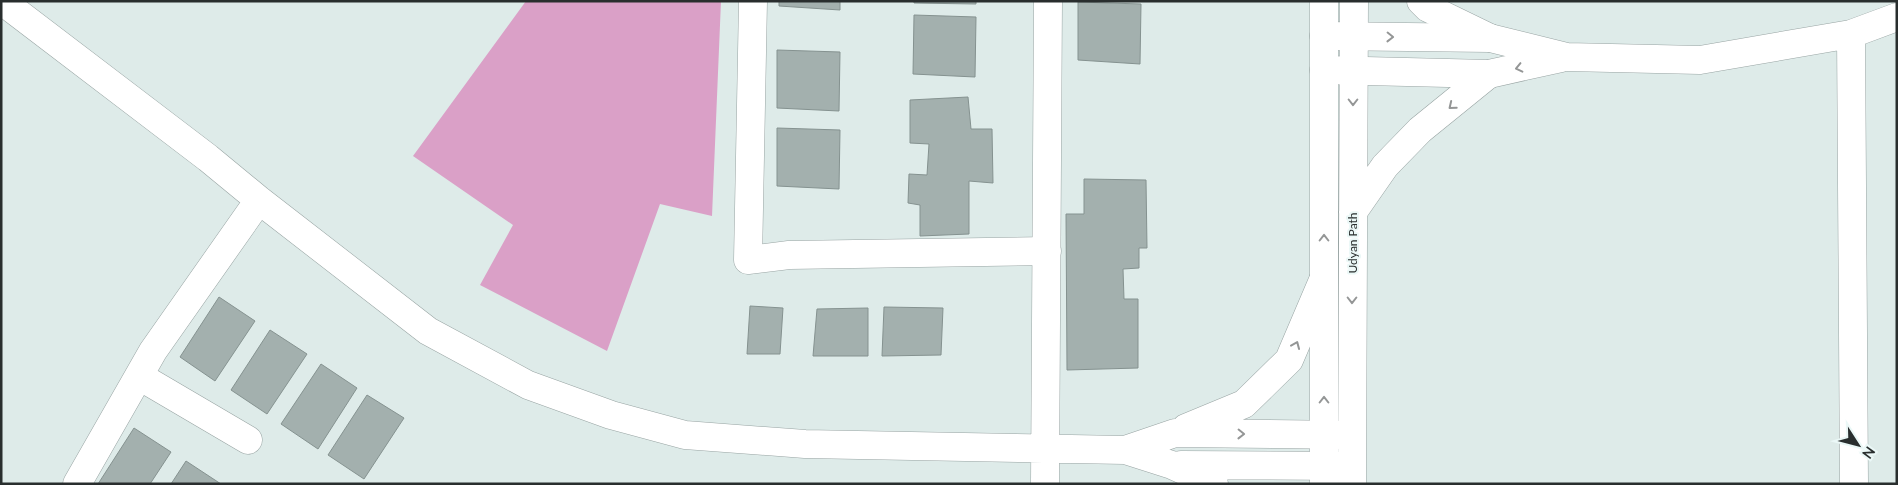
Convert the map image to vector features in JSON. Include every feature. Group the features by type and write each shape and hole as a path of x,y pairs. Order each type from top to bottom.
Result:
{"street":[{"path":"2,1 208,158 428,331 528,385 611,415 685,435 805,444 1125,450 1172,465 1214,484"},
{"path":"752,1 748,260 789,255 1047,251"},
{"path":"1045,484 1048,1"},
{"path":"1324,1 1324,475"},
{"name":"Udyan Path","path":"1352,475 1354,1"},
{"path":"1421,1 1428,8 1490,38 1567,57 1700,60 1851,34 1897,17"},
{"path":"1851,34 1854,484"},
{"path":"1324,36 1490,38"},
{"path":"1324,70 1489,74 1567,57"},
{"path":"1353,212 1385,166 1420,130 1489,74"},
{"path":"78,484 152,351 259,200"},
{"path":"1125,450 1175,433 1244,404 1290,360 1324,278"},
{"path":"138,376 248,440"},
{"path":"1175,433 1352,435"},
{"path":"1172,465 1324,475 1352,475"}],"shaded area":[{"path":"526,1 721,1 712,216 660,204 607,351 480,285 513,225 413,156"}],"building":[{"path":"779,1 840,1 840,10 779,6"},
{"path":"914,1 976,1 976,4 914,3"},
{"path":"1078,2 1141,4 1140,64 1078,60"},
{"path":"914,15 976,17 975,77 913,74"},
{"path":"777,50 840,52 839,111 777,108"},
{"path":"968,97 971,129 992,129 993,183 969,181 969,234 920,236 920,205 908,203 909,174 927,175 929,144 910,143 910,100"},
{"path":"777,128 840,130 839,189 777,186"},
{"path":"1084,179 1146,180 1147,248 1139,248 1139,268 1123,269 1124,299 1138,299 1138,368 1067,370 1066,214 1084,214"},
{"path":"219,297 255,321 215,381 180,357"},
{"path":"750,306 783,308 780,354 747,354"},
{"path":"884,307 943,308 941,355 882,356"},
{"path":"868,308 868,356 813,356 817,309"},
{"path":"270,330 307,354 267,414 231,390"},
{"path":"321,364 357,388 318,449 281,424"},
{"path":"367,395 404,418 364,479 328,455"},
{"path":"134,428 171,452 150,484 98,484"},
{"path":"186,461 221,484 171,484"}]}
